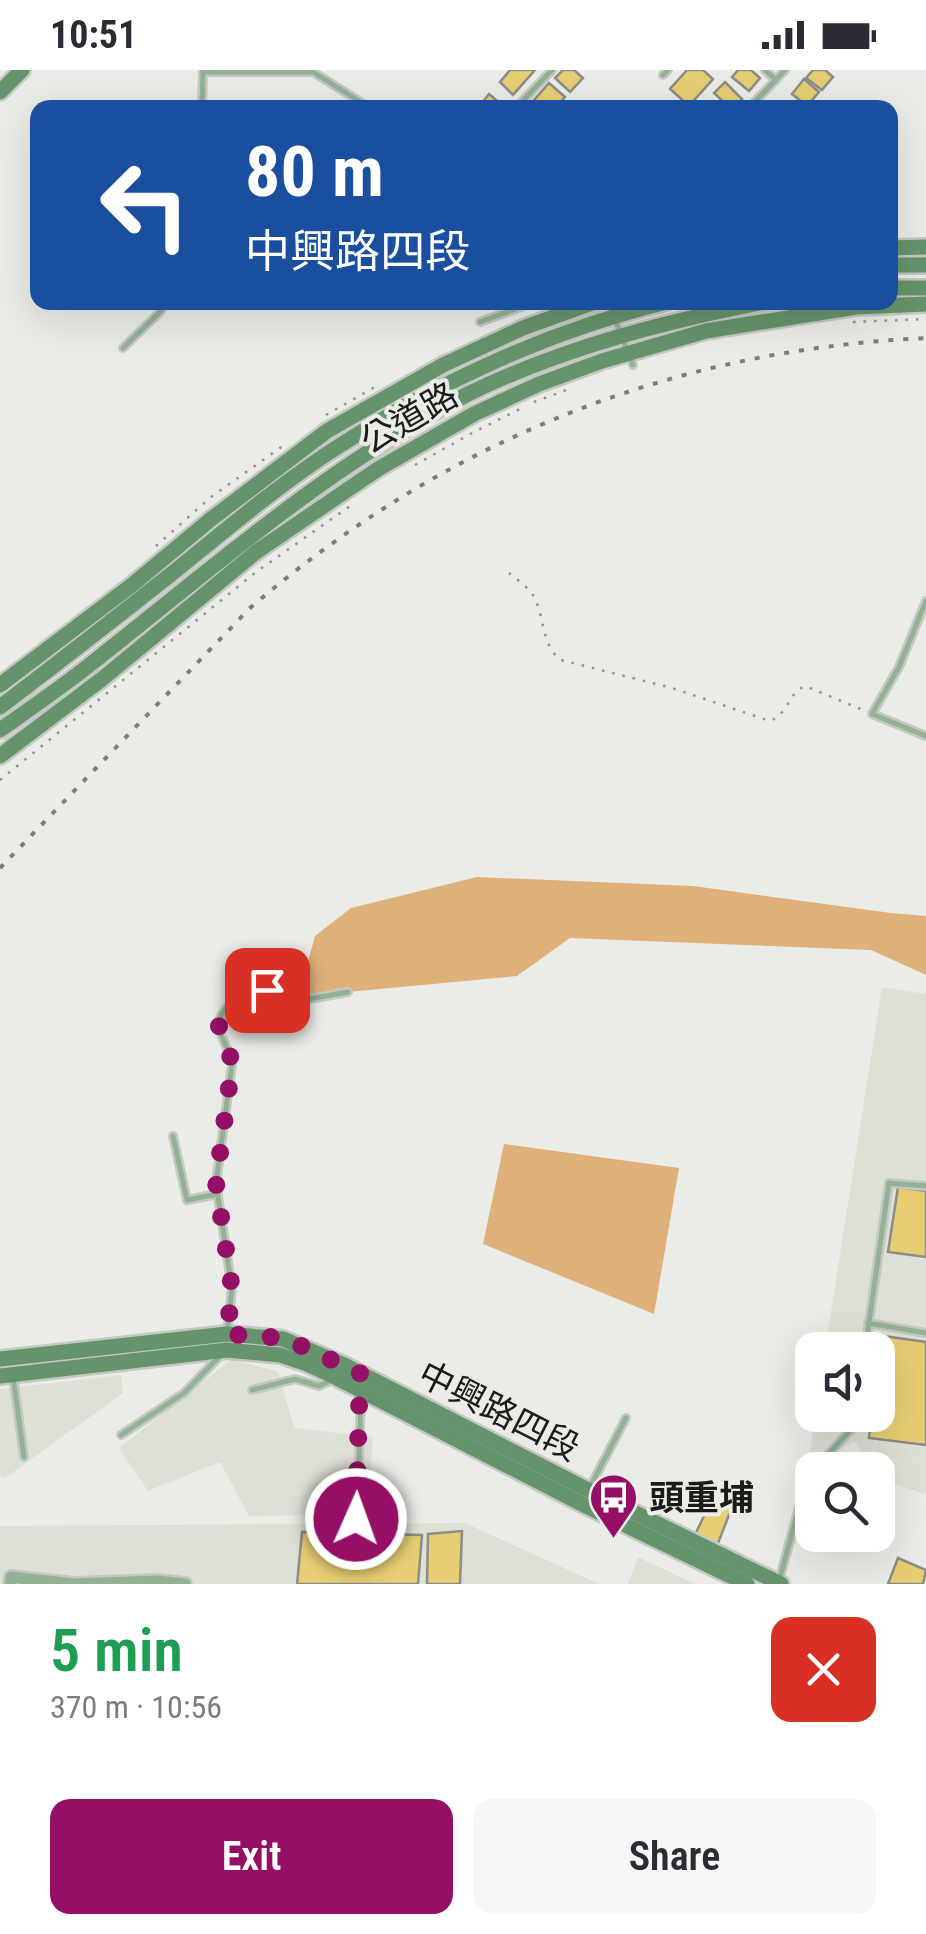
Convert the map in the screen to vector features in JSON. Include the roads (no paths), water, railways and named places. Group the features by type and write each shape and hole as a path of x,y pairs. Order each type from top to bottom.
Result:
{"street":[{"path":"0,92 16,72"},
{"path":"898,248 926,247"},
{"path":"898,265 926,265"},
{"path":"898,288 926,288"},
{"name":"公道路","path":"898,305 926,304"},
{"name":"公道路","path":"0,686 327,431 443,365 522,328 573,310"},
{"name":"公道路","path":"0,707 225,529 339,446 459,379 613,310"},
{"name":"公道路","path":"0,730 88,666 246,540 370,452 468,395 532,366 621,334 729,310"},
{"name":"公道路","path":"0,756 102,679 256,552 378,468 474,414 539,384 631,359 706,332 835,310"},
{"name":"中興路四段","path":"5,1358 284,1338 341,1371 361,1391 779,1584"},
{"name":"中興路四段","path":"6,1376 227,1342"},
{"name":"中興路四段","path":"341,1371 360,1373 747,1584"},
{"path":"10,1584 11,1577 74,1584 185,1584"}],"lane":[{"path":"524,100 552,70"},
{"path":"765,70 776,80"},
{"path":"757,100 784,70"},
{"path":"202,100 203,71 313,72 357,100"},
{"path":"123,348 161,310"},
{"path":"480,322 512,310"},
{"path":"613,310 631,359"},
{"path":"926,601 900,667 872,714 926,736"},
{"path":"121,1435 184,1394 227,1342 232,1289 216,1183 232,1058 218,1030 220,1014 267,990 298,1001 348,992"},
{"path":"173,1136 186,1200 218,1194"},
{"path":"867,1332 890,1182 926,1186"},
{"path":"868,1323 926,1333"},
{"path":"5,1358 24,1457"},
{"path":"252,1390 295,1379 319,1386 341,1371"},
{"path":"356,1519 360,1373"},
{"path":"586,1498 626,1418"},
{"path":"831,1452 849,1432"},
{"path":"779,1584 795,1523"}],"railway":[{"path":"0,868 250,608 324,549 402,497 482,452 565,415 651,385 739,362 831,346 926,338"}],"place":[{"name":"頭重埔","path":"614,1540"}]}
